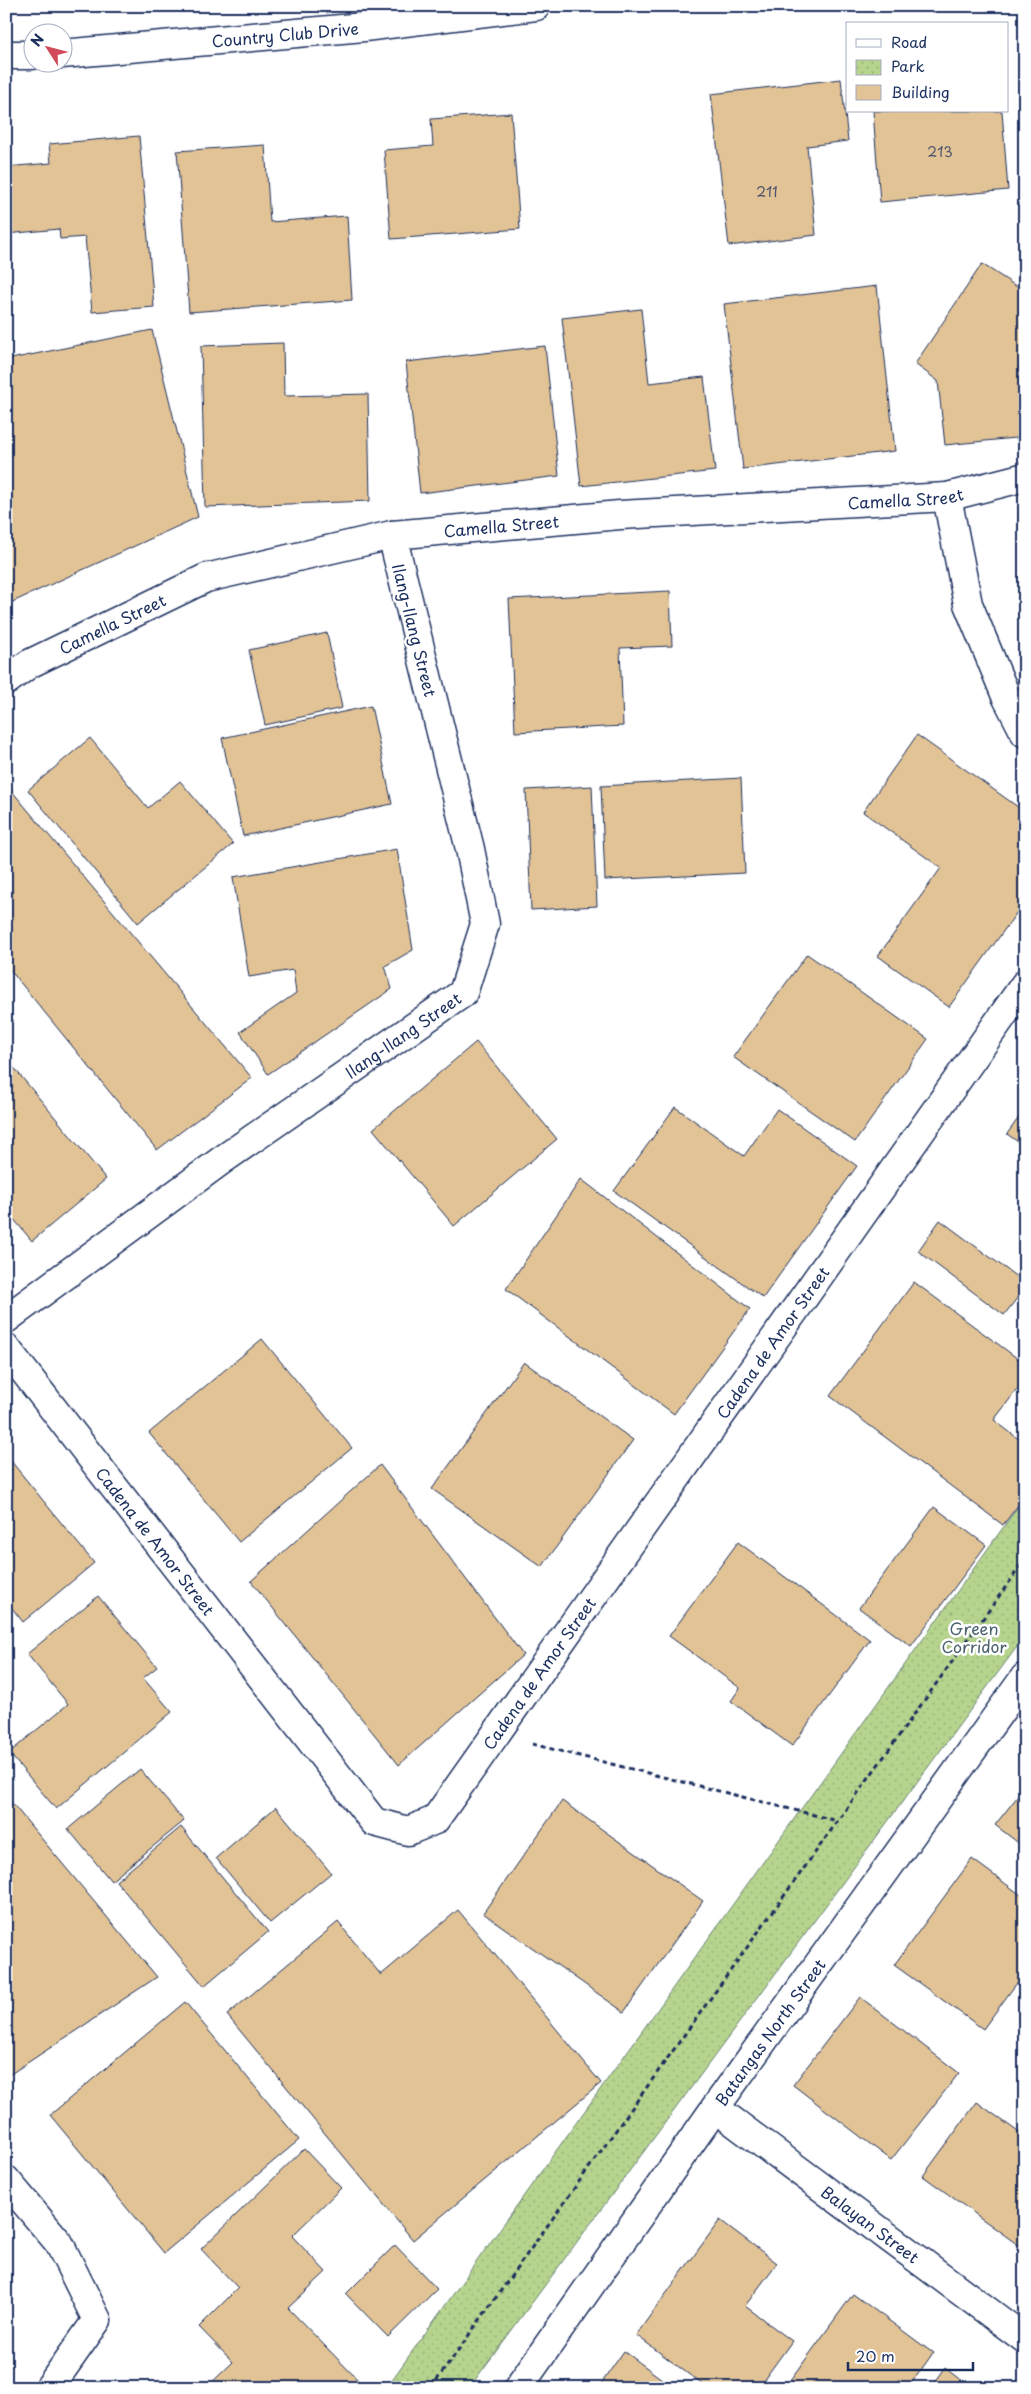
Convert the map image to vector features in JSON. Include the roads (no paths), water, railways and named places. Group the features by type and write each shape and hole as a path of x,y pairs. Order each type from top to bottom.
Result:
{"street":[{"name":"Country Club Drive","path":"72,53 364,27 536,6"},
{"path":"6,55 22,55"},
{"name":"Camella Street","path":"6,682 29,664 206,578 392,535 620,515 947,498 1025,477"},
{"path":"947,498 968,604 1006,696 1025,734"},
{"name":"Ilang-Ilang Street","path":"6,1319 222,1160 463,994 486,924 470,848 392,535"},
{"name":"Cadena de Amor Street","path":"6,1348 374,1822 408,1831 435,1820 1025,984"},
{"name":"Batangas North Street","path":"518,2388 715,2108 1025,1677"},
{"name":"Balayan Street","path":"715,2108 1025,2339"},
{"path":"6,2180 58,2243 97,2320 49,2388"}],"park label":[{"name":"Green Corridor","path":"974,1637"}]}
